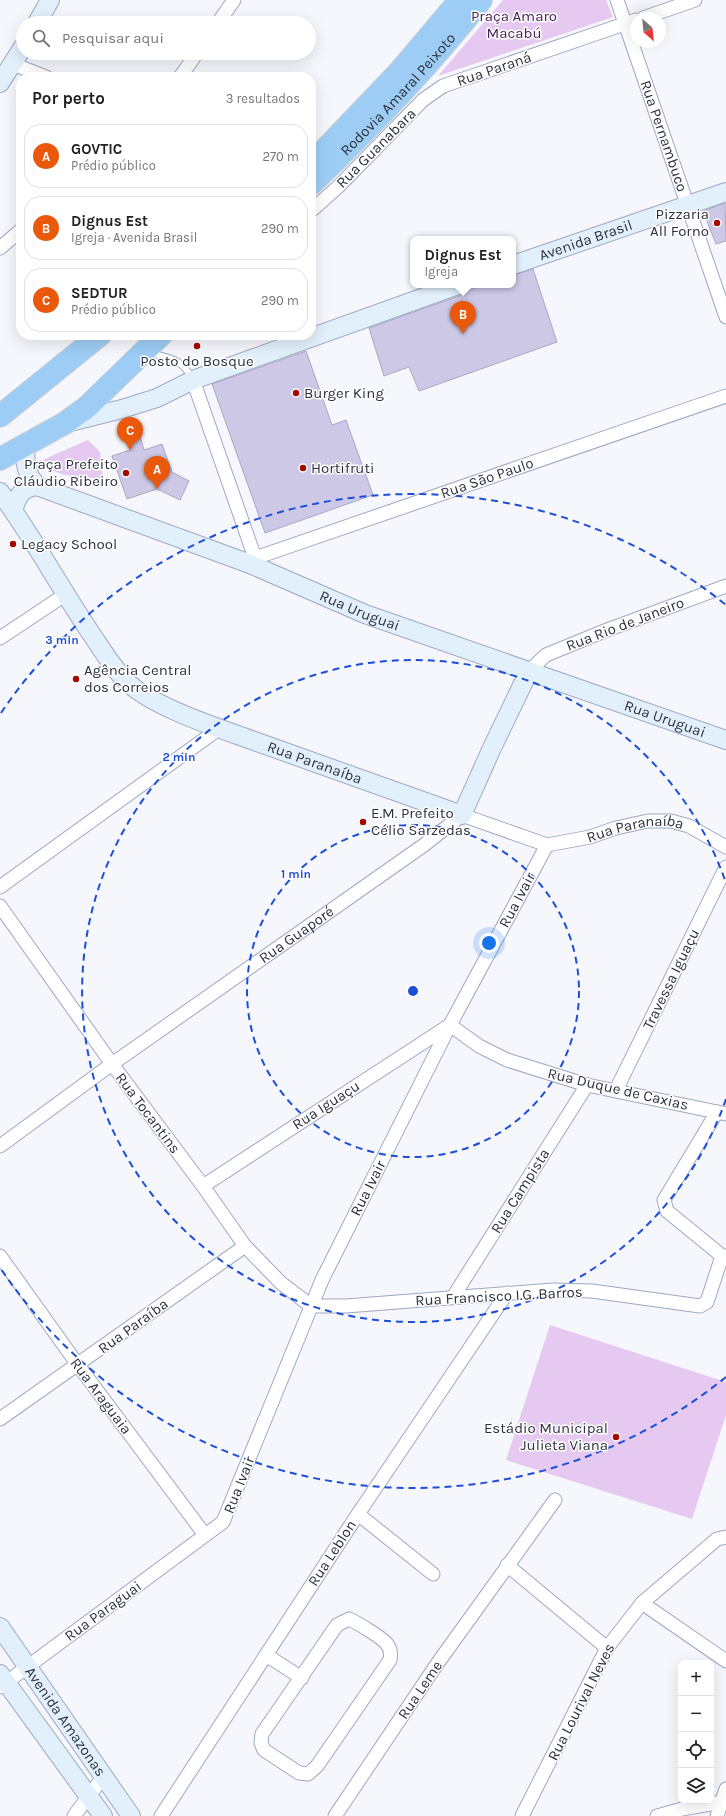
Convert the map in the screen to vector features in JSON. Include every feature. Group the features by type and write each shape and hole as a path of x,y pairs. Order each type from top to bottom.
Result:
{"highway":[{"name":"Rodovia Amaral Peixoto","path":"316,159 400,71 460,0"},
{"name":"Rodovia Amaral Peixoto","path":"316,179 392,104 455,33 481,0"},
{"path":"0,416 94,340"},
{"path":"0,459 26,446 65,423 87,407 143,343"}],"street":[{"path":"41,16 50,0"},
{"path":"223,16 234,0"},
{"name":"Rua Pernambuco","path":"617,0 630,20"},
{"path":"660,12 694,0"},
{"name":"Rua Paraná","path":"443,86 630,22"},
{"name":"Rua Pernambuco","path":"639,48 687,205 726,317"},
{"path":"0,83 16,59"},
{"path":"184,72 192,60"},
{"path":"13,64 33,72"},
{"name":"Rua Guanabara","path":"316,207 339,186 423,100 443,86"},
{"name":"Avenida Brasil","path":"516,264 726,192"},
{"path":"0,248 16,234"},
{"path":"316,336 450,288"},
{"path":"65,423 122,409 150,400 193,380 305,340"},
{"path":"193,380 253,561"},
{"name":"Rua São Paulo","path":"253,561 726,396"},
{"path":"13,510 22,491 37,486 31,480 26,467 26,446"},
{"name":"Rua Uruguai","path":"37,486 253,561 365,614 726,740"},
{"name":"Rua Paranaíba","path":"0,492 111,663 126,681 144,695 169,708 220,728 546,845 590,838 616,828 648,821 671,821 689,826 726,846"},
{"name":"Rua Rio de Janeiro","path":"529,671 546,655 607,630 726,586"},
{"path":"0,638 66,594"},
{"name":"Rua Guaporé","path":"0,1146 112,1064 424,845 462,815 490,750 529,671"},
{"path":"0,887 220,728"},
{"name":"Rua Ivair","path":"205,1535 223,1522 322,1280 450,1025 546,845"},
{"name":"Travessa Iguaçu","path":"616,1090 726,867"},
{"name":"Rua Tocantins","path":"0,906 112,1064 203,1186 245,1246 281,1283 312,1306"},
{"name":"Rua Duque de Caxias","path":"450,1025 479,1046 506,1060 587,1085 722,1113"},
{"name":"Rua Iguaçu","path":"203,1186 450,1025"},
{"name":"Rua Campista","path":"453,1297 587,1085"},
{"path":"722,1113 664,1200 667,1211 724,1256"},
{"name":"Rua Paraíba","path":"0,1419 245,1246"},
{"name":"Rua Araguaia","path":"0,1256 78,1365 205,1535"},
{"name":"Rua Francisco I.G. Barros","path":"312,1306 346,1306 553,1290 592,1291 700,1306 707,1302 724,1256"},
{"name":"Rua Leblon","path":"161,1816 358,1514 507,1293"},
{"name":"Rua Leme","path":"335,1816 437,1664 555,1500"},
{"path":"358,1514 434,1574"},
{"name":"Rua Paraguai","path":"2,1681 27,1667 205,1535"},
{"name":"Rua Lourival Neves","path":"522,1816 607,1648 642,1603 717,1540 726,1537"},
{"path":"507,1566 607,1648"},
{"path":"642,1603 726,1661"},
{"path":"349,1619 356,1622 388,1645 391,1652 390,1660 386,1666 317,1766 308,1774 299,1773 264,1750 261,1742 262,1734 302,1678 337,1625 342,1621 349,1619"},
{"name":"Avenida Amazonas","path":"0,1627 131,1816"},
{"path":"266,1655 302,1678"},
{"name":"Avenida Amazonas","path":"2,1681 89,1795 103,1816"},
{"path":"74,1816 103,1777"},
{"path":"717,1816 726,1789"},
{"path":"657,1816 682,1809 722,1802"}],"lane":[{"path":"143,343 178,361 186,369 193,380"}],"green space":[{"name":"Praça Amaro Macabú","path":"503,0 606,0 613,17 438,76"},
{"path":"88,440 100,452 103,479 62,474 47,467 41,462 49,457"},
{"name":"Estádio Municipal Julieta Viana","path":"550,1325 726,1382 726,1415 692,1519 506,1460"}],"building":[{"name":"Pizzaria All Forno","path":"725,203 726,241 716,244 703,211"},
{"path":"533,269 557,342 419,391 409,367 384,376 369,328 462,295 474,288 516,288 516,274"},
{"name":"Hortifruti","path":"306,351 332,425 346,420 373,495 265,533 212,384"},
{"path":"140,436 144,450 162,444 172,472 189,481 180,500 157,489 127,499 112,456 130,450 127,440"}],"place":[{"name":"Pizzaria All Forno","path":"717,223"},
{"name":"Dignus Est","path":"463,334"},
{"name":"Posto do Bosque","path":"197,346"},
{"name":"Burger King","path":"296,393"},
{"name":"SEDTUR","path":"130,450"},
{"name":"Hortifruti","path":"303,468"},
{"name":"Praça Prefeito Cláudio Ribeiro","path":"126,473"},
{"name":"GOVTIC","path":"157,489"},
{"name":"Legacy School","path":"13,544"},
{"name":"Agência Central dos Correios","path":"76,679"},
{"name":"E.M. Prefeito Célio Sarzedas","path":"363,822"},
{"name":"Estádio Municipal Julieta Viana","path":"616,1437"}]}
